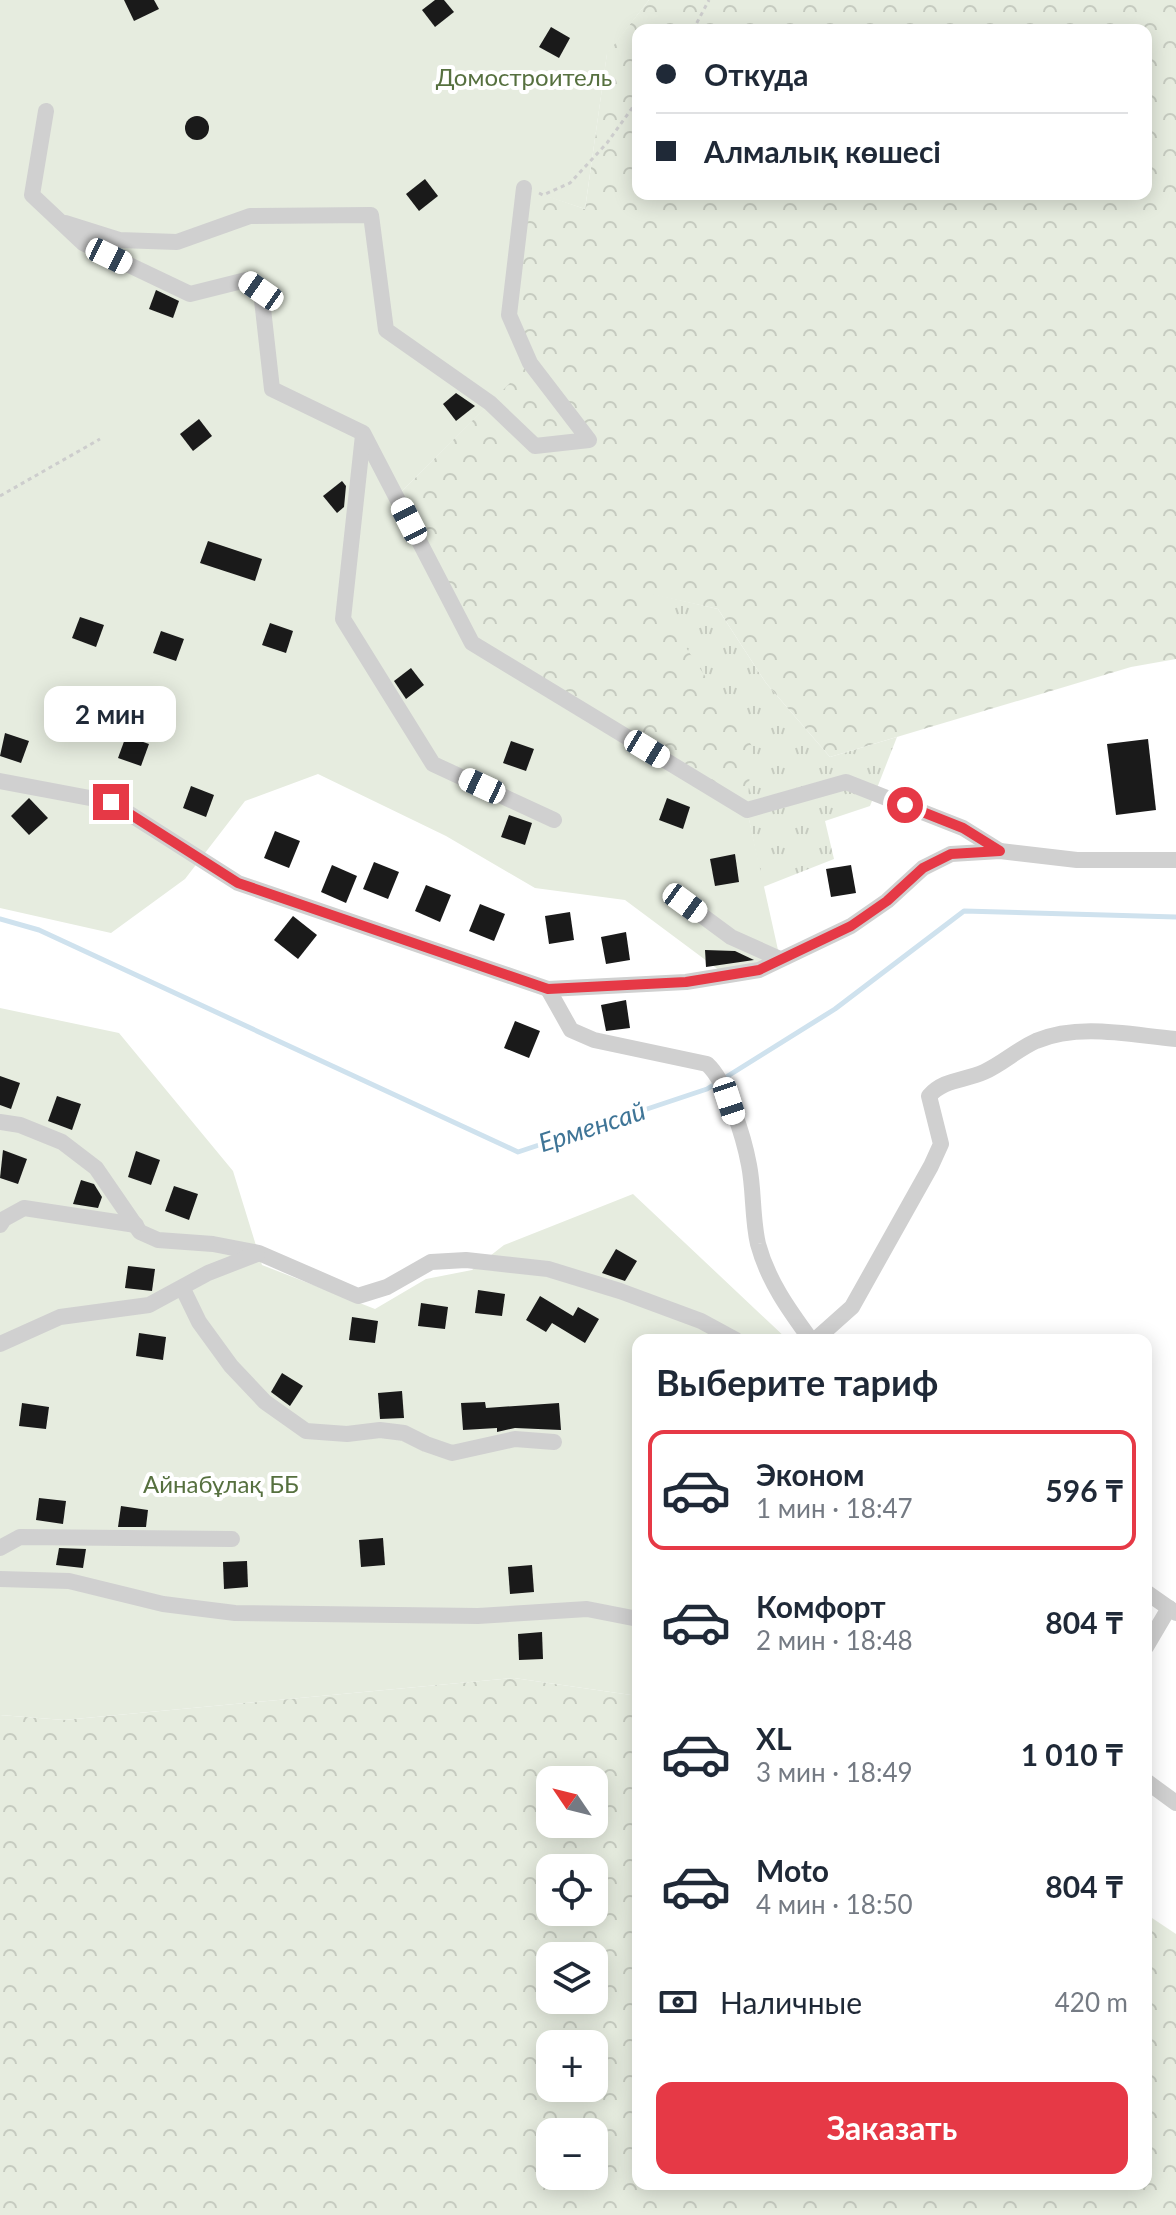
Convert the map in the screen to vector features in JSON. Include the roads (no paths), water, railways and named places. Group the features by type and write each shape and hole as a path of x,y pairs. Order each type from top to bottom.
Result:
{"street":[{"path":"46,111 32,195 83,243 190,294 246,280 261,291 272,389 363,433 472,643 747,810 846,782 963,828 1000,851"},
{"path":"60,222 119,240 177,242 250,216 371,215 386,330 490,403 535,446 589,440 530,363 509,315 524,188"},
{"path":"363,433 343,619 433,764 554,820"},
{"path":"0,781 111,802 238,883 548,989 686,982 759,970 851,926 887,901 923,868 951,854 1000,851 1077,860 1176,860"},
{"path":"685,903 731,937 780,959"},
{"path":"548,989 571,1030 594,1040 707,1064 713,1069 729,1101 749,1163 758,1244 779,1296 808,1334"},
{"path":"820,1334 852,1307 931,1166 941,1144 929,1096 939,1085 982,1073 1033,1042 1063,1032 1176,1039"},
{"path":"0,1122 20,1125 62,1142 96,1168 140,1232 158,1240 213,1244 259,1253 358,1296 387,1287 431,1262 466,1260 548,1269 620,1291 701,1321 725,1334"},
{"path":"0,1225 4,1219 24,1208 136,1225"},
{"path":"0,1344 60,1317 149,1305 208,1273 259,1253"},
{"path":"183,1289 199,1322 231,1366 265,1402 306,1431 347,1434 380,1430 404,1433 452,1453 515,1439 554,1442"},
{"path":"0,1548 20,1537 232,1539"},
{"path":"0,1579 69,1581 163,1604 235,1613 478,1616 587,1609 632,1618"},
{"path":"1152,1596 1173,1611 1152,1639"},
{"path":"1152,1785 1176,1803"}],"waterway":[{"name":"Ерменсай","path":"0,919 39,930 518,1152 707,1089 835,1009 964,911 1176,917"}],"park label":[{"name":"Домостроитель","path":"524,78"},
{"name":"Айнабұлақ ББ","path":"221,1485"}]}
